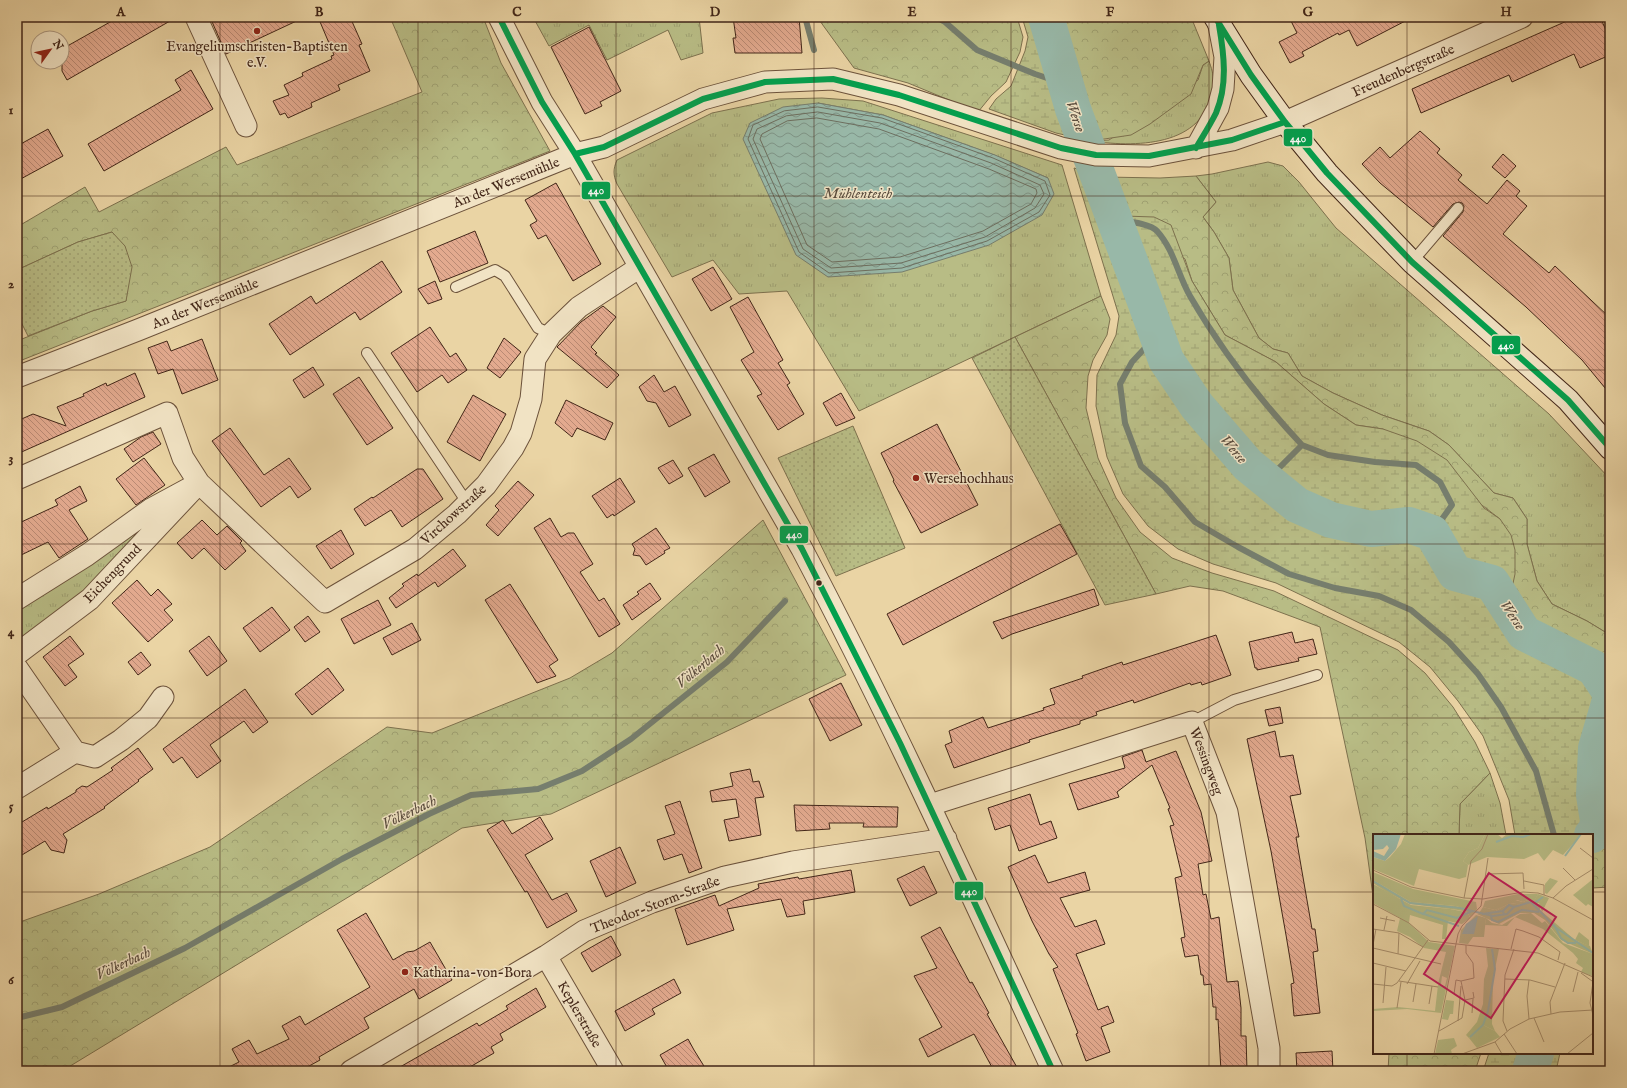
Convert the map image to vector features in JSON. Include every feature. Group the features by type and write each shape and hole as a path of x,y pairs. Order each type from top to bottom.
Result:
{"main road":[{"path":"1217,21 1251,75 1285,122 1326,173 1412,262 1568,400 1610,448"}],"street":[{"path":"196,17 246,126"},
{"path":"499,17 542,102 575,154 802,550 873,686 946,839 1053,1071"},
{"name":"Freudenbergstraße","path":"1285,122 1522,17"},
{"path":"1196,148 1218,108 1223,89 1225,57 1217,21"},
{"name":"An der Wersemühle","path":"17,377 138,330 575,154 604,147 703,99 765,82 833,80 899,95 1061,148 1088,154 1149,156 1232,140 1285,122"},
{"name":"Virchowstraße","path":"199,483 324,602 415,549 458,514 486,485 513,448 521,433 531,399 535,359 551,334 579,307 640,267"},
{"path":"17,479 167,414 183,458 199,483"},
{"name":"Eichengrund","path":"17,599 87,555 151,509 199,483"},
{"name":"Eichengrund","path":"17,654 90,599 199,483"},
{"path":"17,668 75,752 95,757 121,740 148,718 163,697"},
{"name":"Wessingweg","path":"930,805 1192,722 1227,812 1269,1048 1269,1071"},
{"path":"17,788 75,752"},
{"name":"Theodor-Storm-Straße","path":"351,1071 546,956 584,931 652,902 725,877 793,862 946,839"},
{"name":"Keplerstraße","path":"546,956 613,1071"}],"lane":[{"path":"1412,262 1458,208"},
{"path":"456,287 495,270 505,276 538,328 551,334"},
{"path":"367,353 468,504"},
{"path":"1192,722 1234,700 1317,675"}],"green space":[{"path":"390,17 483,17 501,63 550,151 17,362 17,330 22,339 92,311 126,301 128,284 112,232 78,242 17,270 17,227 85,187 99,212 226,147 237,165 422,92"},
{"path":"533,17 699,17 703,53 681,60 668,30 607,60 589,25 549,46"},
{"path":"817,17 1017,17 1023,37 1020,52 1006,82 991,96 978,112 908,83 854,68"},
{"path":"1022,17 1061,17 1081,92 1089,112 1086,126 1091,141 1056,133 989,109 996,99 1011,86 1025,51 1028,37"},
{"path":"1061,17 1191,17 1209,61 1203,65 1191,94 1150,124 1131,135 1091,141 1086,126 1089,112 1081,92"},
{"path":"1209,61 1213,79 1209,103 1200,119 1186,131 1169,138 1150,142 1130,144 1091,141 1109,140 1198,80 1203,65"},
{"path":"822,98 863,101 1062,165 1101,296 859,411 787,291 739,294 713,260 672,277 617,184 615,178 614,169 617,160 712,113 779,99","holes":["818,103 883,115 994,155 1048,178"]},
{"path":"1268,162 1283,166 1299,182 1336,228 1549,414 1610,479 1610,635 1587,621 1552,604 1537,581 1527,544 1527,519 1513,498 1494,493 1449,445 1429,431 1382,415 1333,393 1302,376 1288,353 1273,349 1259,338 1233,290 1229,258 1214,232 1203,217 1216,202 1196,176"},
{"path":"1074,168 1105,177 1117,207 1124,216 1154,217 1171,225 1192,281 1225,335 1276,362 1324,404 1356,425 1383,429 1417,441 1447,460 1484,508 1500,519 1511,535 1515,550 1515,574 1512,588 1507,592 1521,620 1534,632 1606,668 1610,675 1610,733 1606,747 1610,759 1610,841 1593,845 1593,834 1515,834 1509,800 1483,736 1458,701 1430,667 1399,642 1276,583 1213,564 1178,549 1148,526 1123,494 1107,457 1096,406 1097,375 1116,335 1119,316"},
{"path":"1196,176 1216,202 1203,217 1214,232 1229,258 1233,290 1259,338 1273,349 1288,353 1302,376 1333,393 1382,415 1429,431 1449,445 1494,493 1513,498 1527,519 1527,544 1537,581 1552,604 1587,621 1610,635 1610,675 1606,668 1534,632 1521,620 1507,592 1500,519 1383,429 1356,425 1324,404 1276,362 1225,335 1192,281 1185,259 1124,216 1117,207 1105,177 1160,178"},
{"path":"112,232 125,246 132,267 126,301 92,311 28,336 17,314 17,270 78,242"},
{"path":"1101,296 1110,319 1107,335 1093,360 1088,376 1086,408 1098,458 1116,498 1140,532 1172,558 1212,573 1274,591 1398,650 1425,673 1453,707 1475,742 1490,773 1460,804 1459,834 1373,834 1373,896 1365,838 1320,627 1223,591 1190,586 1156,594 1015,337"},
{"path":"1015,337 1156,594 1105,605 972,358"},
{"path":"853,426 905,548 836,576 778,458"},
{"path":"162,512 77,600 17,643 17,603"},
{"path":"763,520 846,675 551,814 462,828 62,1071 17,1071 17,923 99,894 210,847 387,727 432,733 570,678 612,653"},
{"path":"1490,773 1500,803 1506,834 1459,834 1460,804"},
{"path":"1610,841 1610,887 1593,888 1593,845"},
{"path":"1389,1054 1481,1054 1475,1071 1388,1071"},
{"path":"1489,1054 1560,1054 1556,1071 1483,1071"}],"water":[{"name":"Mühlenteich","path":"818,103 883,115 995,155 1048,178 1054,194 1042,215 989,245 902,272 828,277 796,255 743,139 750,123 783,107"}],"building":[{"path":"119,17 177,17 67,80 62,70 70,70 70,45"},
{"path":"210,17 305,17 226,54"},
{"path":"318,17 350,17 362,44 359,45 370,71 338,85 340,90 311,103 312,107 288,118 285,113 280,115 273,101 289,95 284,85 303,76 302,73 332,59 331,56 334,55"},
{"path":"733,17 799,17 802,53 735,53 733,38 736,38"},
{"path":"1289,17 1413,17 1357,46 1349,30 1339,35 1338,33 1302,52 1304,56 1290,63 1279,42 1297,33"},
{"path":"1576,17 1600,17 1610,39 1610,55 1580,68 1574,54 1512,82 1509,75 1421,113 1412,89"},
{"path":"589,27 621,91 600,102 602,106 585,114 551,47"},
{"path":"191,70 213,109 104,171 88,144 181,90 175,80"},
{"path":"48,129 63,156 17,181 17,146"},
{"path":"1420,131 1440,149 1437,153 1462,175 1458,180 1487,204 1507,180 1520,191 1516,196 1527,206 1503,234 1549,273 1555,266 1610,318 1610,394 1582,360 1526,307 1443,236 1463,212 1464,206 1462,203 1459,202 1453,204 1433,227 1380,183 1362,164 1380,147 1390,158"},
{"path":"1503,154 1516,166 1505,178 1492,167"},
{"path":"556,183 601,264 573,281 546,235 538,239 530,225 537,221 525,200"},
{"path":"475,231 488,263 440,282 427,251"},
{"path":"382,261 402,292 360,320 355,312 290,355 269,324 311,296 316,304"},
{"path":"713,267 732,299 711,311 692,279"},
{"path":"435,281 442,299 428,304 418,289"},
{"path":"748,297 783,360 778,363 790,383 787,385 804,414 778,430 757,396 762,394 741,360 754,352 730,307"},
{"path":"603,306 616,317 591,347 597,353 595,354 619,375 607,388 557,347 581,322"},
{"path":"430,327 450,357 456,353 467,370 448,383 442,375 417,392 391,353"},
{"path":"504,338 521,352 500,378 487,368"},
{"path":"202,339 218,380 182,394 173,369 158,374 148,348 167,341 171,351"},
{"path":"313,367 324,385 304,398 293,380"},
{"path":"135,373 145,397 17,454 17,421 33,414 66,426 57,407 84,396 83,394 106,383 107,386"},
{"path":"654,375 664,392 675,386 691,415 669,427 656,403 647,401 639,387"},
{"path":"359,377 393,428 367,445 333,394"},
{"path":"841,393 855,418 836,426 823,403"},
{"path":"473,395 506,414 480,461 447,442"},
{"path":"566,400 613,423 605,440 577,428 572,437 555,423"},
{"name":"Wersehochhaus","path":"937,424 978,505 921,533 893,481 894,480 881,453"},
{"path":"230,428 264,475 289,458 311,489 298,498 290,486 261,507 212,441"},
{"path":"153,432 161,444 133,462 124,449 141,437"},
{"path":"714,454 730,482 705,497 688,468"},
{"path":"144,458 165,485 136,505 116,479"},
{"path":"673,460 683,476 669,484 658,468"},
{"path":"417,469 423,469 443,499 402,527 391,510 365,526 354,509"},
{"path":"620,478 635,502 614,516 613,514 607,518 592,496"},
{"path":"518,481 534,495 498,536 486,525 499,510 495,506"},
{"path":"80,486 87,501 69,510 88,539 59,558 48,542 17,557 17,524 58,505 55,500"},
{"path":"550,518 561,537 568,533 574,533 593,564 580,572 599,601 604,598 620,624 599,637 534,528"},
{"path":"202,520 217,535 227,526 242,541 240,543 246,551 225,570 204,548 192,559 177,543"},
{"path":"1060,524 1077,554 903,645 887,614"},
{"path":"656,528 670,548 646,565 640,556 633,555 635,549 632,544"},
{"path":"341,530 354,554 331,569 316,546"},
{"path":"453,549 466,566 438,587 435,582 396,608 389,598 404,586 402,584 417,574 418,576"},
{"path":"137,580 151,596 158,589 172,604 164,610 173,620 148,642 112,603"},
{"path":"650,583 661,599 632,620 623,605 639,594 637,592"},
{"path":"510,584 558,660 549,666 556,676 537,683 485,600"},
{"path":"1094,589 1099,605 1012,634 1002,639 993,622"},
{"path":"378,600 391,625 354,644 341,619"},
{"path":"272,607 290,630 260,652 243,628"},
{"path":"308,616 320,632 305,642 294,627"},
{"path":"412,623 421,640 392,655 383,638"},
{"path":"1292,632 1295,643 1313,639 1317,654 1298,658 1299,661 1257,670 1257,668 1255,668 1249,642"},
{"path":"1216,635 1231,675 1202,685 1201,682 1191,685 1190,683 1134,703 1133,700 1096,712 1097,715 1080,721 1080,724 1029,740 1030,742 954,768 945,745 952,742 949,731 983,717 988,728 1044,710 1043,708 1055,704 1050,689 1083,678 1082,676 1122,662 1123,665"},
{"path":"70,636 84,654 68,665 77,677 65,686 43,657"},
{"path":"209,636 227,661 207,676 189,651"},
{"path":"141,652 151,665 138,675 128,662"},
{"path":"328,668 344,690 312,715 295,694"},
{"path":"841,683 862,725 830,741 809,699"},
{"path":"245,689 268,722 253,733 244,721 210,745 221,761 197,778 182,757 173,763 163,749"},
{"path":"1280,707 1283,723 1269,726 1265,710"},
{"path":"1275,731 1280,757 1293,755 1301,794 1290,796 1299,837 1296,837 1312,929 1315,929 1318,951 1313,952 1320,1013 1294,1016 1291,984 1294,983 1286,935 1271,851 1247,739"},
{"path":"138,748 153,769 104,807 105,808 63,834 67,840 64,853 51,850 45,841 17,858 17,825 47,807 48,809 76,792 76,790 82,786 87,787 113,770 111,768"},
{"path":"1142,750 1146,762 1176,751 1201,812 1212,861 1198,864 1203,895 1206,894 1211,919 1219,917 1227,982 1238,981 1241,1008 1241,1036 1246,1036 1247,1071 1221,1071 1218,1019 1216,1020 1216,1007 1213,1007 1211,984 1204,985 1198,955 1185,957 1181,938 1185,937 1175,878 1182,876 1170,826 1174,825 1168,809 1170,808 1152,765 1117,792 1119,797 1078,810 1069,784 1125,768 1122,757"},
{"path":"750,769 753,782 759,781 764,797 755,798 761,835 729,841 724,820 739,817 736,799 712,802 710,791 733,786 730,773"},
{"path":"1030,794 1040,825 1051,821 1057,838 1019,851 1010,825 995,830 988,808"},
{"path":"680,801 702,868 689,873 682,854 664,860 657,840 675,834 665,806"},
{"path":"794,805 898,807 897,827 863,827 864,823 829,823 830,829 796,831"},
{"path":"540,817 553,839 525,855 552,900 567,893 577,911 547,928 527,891 525,892 487,830 503,820 512,834"},
{"path":"620,847 636,883 606,897 590,861"},
{"path":"1035,855 1048,883 1085,872 1090,890 1060,898 1075,927 1096,920 1105,944 1076,954 1098,1010 1108,1006 1114,1022 1101,1027 1110,1052 1086,1061 1076,1034 1078,1033 1053,969 1058,967 1049,954 1032,921 1008,867"},
{"path":"924,866 937,893 910,906 897,879"},
{"path":"851,870 855,892 803,901 805,914 787,917 781,899 727,909 734,930 687,945 675,909 715,895 719,906 759,888 758,884"},
{"name":"Katharina-von-Bora","path":"366,913 393,960 430,942 452,980 419,999 414,989 364,1018 369,1028 319,1057 320,1060 300,1071 221,1071 239,1062 232,1049 249,1040 257,1054 289,1039 282,1026 300,1016 305,1025 370,987 337,930"},
{"path":"940,927 970,983 972,982 989,1013 987,1014 1019,1071 994,1071 974,1034 928,1057 919,1039 942,1027 914,976 937,968 921,937"},
{"path":"611,936 621,955 592,972 581,953"},
{"path":"674,979 681,993 652,1009 655,1014 625,1031 615,1011"},
{"path":"536,988 546,1007 500,1034 503,1040 491,1047 494,1053 463,1071 393,1071 477,1023 479,1026 508,1009 506,1006"},
{"path":"688,1039 707,1071 669,1071 660,1055"},
{"path":"1332,1051 1333,1071 1297,1071 1296,1053"}],"waterway":[{"path":"805,17 814,50"},
{"path":"936,17 945,22 977,50 1035,74 1065,84"},
{"name":"Werse","path":"1046,17 1073,109 1166,360 1197,406 1248,465 1297,505 1331,520 1371,529 1409,525 1432,533 1455,573 1492,583 1524,633 1594,668 1610,692"},
{"path":"1114,219 1149,226 1154,228 1163,238 1172,254 1190,296 1215,336 1256,392 1302,445"},
{"path":"1157,335 1132,362 1120,384 1125,423 1141,466 1165,487 1195,522 1238,547 1289,574 1335,588 1379,596 1411,610 1449,642 1478,674 1501,707 1536,771 1554,834"},
{"path":"1267,480 1302,445 1328,455 1375,462 1416,465 1440,482 1452,505 1432,533"},
{"name":"Völkerbach","path":"17,1018 62,1007 185,948 342,859 429,814 471,795 538,789 582,771 631,739 727,662 785,601"},
{"name":"Werse","path":"1593,834 1596,831 1598,821 1594,795 1596,748 1610,700"},
{"path":"1603,727 1610,731"},
{"name":"Werse","path":"1530,1071 1536,1054"}],"transit line":[{"name":"440","path":"499,17 542,102 575,154 802,549 900,743 1053,1071"},
{"name":"440","path":"1215,17 1251,75 1285,122 1327,173 1412,262 1568,400 1610,448"},
{"name":"440","path":"1196,148 1216,113 1222,92 1224,69 1219,25"},
{"name":"440","path":"575,154 604,147 703,99 765,82 833,79 899,95 1061,148 1096,155 1149,156 1232,140 1285,122"}],"place":[{"name":"Evangeliumschristen-Baptisten e.V.","path":"257,31"},
{"name":"Wersehochhaus","path":"916,478"},
{"name":"Katharina-von-Bora","path":"405,972"}]}
